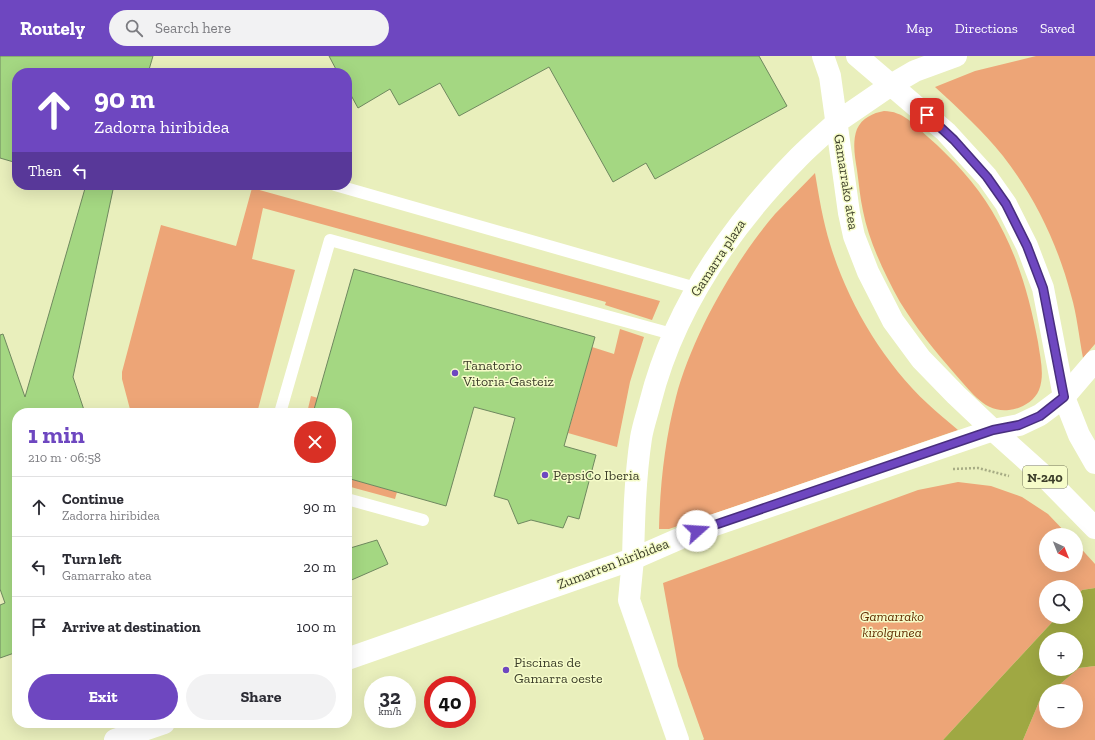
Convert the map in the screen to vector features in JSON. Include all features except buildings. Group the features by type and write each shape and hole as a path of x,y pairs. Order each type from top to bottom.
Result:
{"main road":[{"name":"Gamarrako atea","path":"823,56 830,76 849,213 854,236 868,272 893,321 921,359 956,396 993,430"},
{"path":"857,56 946,132 987,177 1006,204 1027,246 1043,288 1064,397 1079,435 1095,463"},
{"name":"Gamarra plaza","path":"678,740 629,600 633,559 636,483 641,437 655,382 672,334 696,288 722,246 755,204 800,156 837,122 891,85 915,71 956,56"},
{"name":"Zumarren hiribidea","path":"352,657 633,559 697,531 993,430 1019,425 1040,416 1064,397 1095,361"},
{"name":"N-240","path":"993,430 1044,476 1095,528"},
{"path":"115,740 150,728"}],"lane":[{"path":"352,190 696,288"},
{"path":"281,408 330,240 672,334"},
{"path":"352,500 423,520"}],"path":[{"path":"946,469 978,468 1013,478"}],"green space":[{"path":"1036,56 1095,56 1095,344 1083,358 1075,310 1066,276 1052,240 1035,205 1015,172 1003,156 970,120 935,87 975,71"},
{"path":"884,111 897,113 903,116 937,145 955,163 986,201 1008,242 1021,274 1031,307 1042,366 1041,384 1037,394 1030,401 1018,408 1000,410 992,408 972,393 926,339 900,302 883,270 869,234 862,206 854,145 855,134 859,125 872,115"},
{"path":"815,173 823,218 830,244 857,309 869,330 896,370 935,411 958,430 669,529 659,529 662,479 669,429 676,397 692,349 716,301 744,254 775,214"},
{"path":"251,190 259,190 660,301 652,320 605,305 606,302 263,208 252,259 295,270 258,408 130,408 122,379 122,372 161,225 236,246"},
{"path":"620,329 644,337 630,382 617,447 568,433 592,347 614,354"},
{"path":"311,396 318,398 315,408 308,408"},
{"path":"352,479 397,492 395,499 352,487"},
{"name":"Gamarrako kirolgunea","path":"958,482 991,486 1022,497 1048,514 1061,528 1039,528 1039,572 1083,572 1083,551 1095,564 1095,588 1083,590 1083,580 1039,580 1039,624 1051,624 1043,632 1039,632 1039,636 943,740 703,740 704,739 678,666 663,583 918,490"},
{"path":"1095,666 1095,740 1023,740 1039,702 1039,728 1083,728 1083,684 1060,684 1070,676 1083,676 1083,668"}],"shaded area":[{"path":"1095,588 1095,666 1083,668 1083,632 1043,632 1051,624 1083,624 1083,590"},
{"path":"1039,636 1039,676 1070,676 1060,684 1039,684 1039,702 1023,740 943,740"}],"place":[{"name":"Tanatorio Vitoria-Gasteiz","path":"455,373"},
{"name":"PepsiCo Iberia","path":"545,475"},
{"name":"Piscinas de Gamarra oeste","path":"506,670"}],"route":[{"path":"697,531 993,430 1019,425 1040,416 1064,397 1043,288 1027,246 1006,204 987,177 969,155 927,115"}]}
